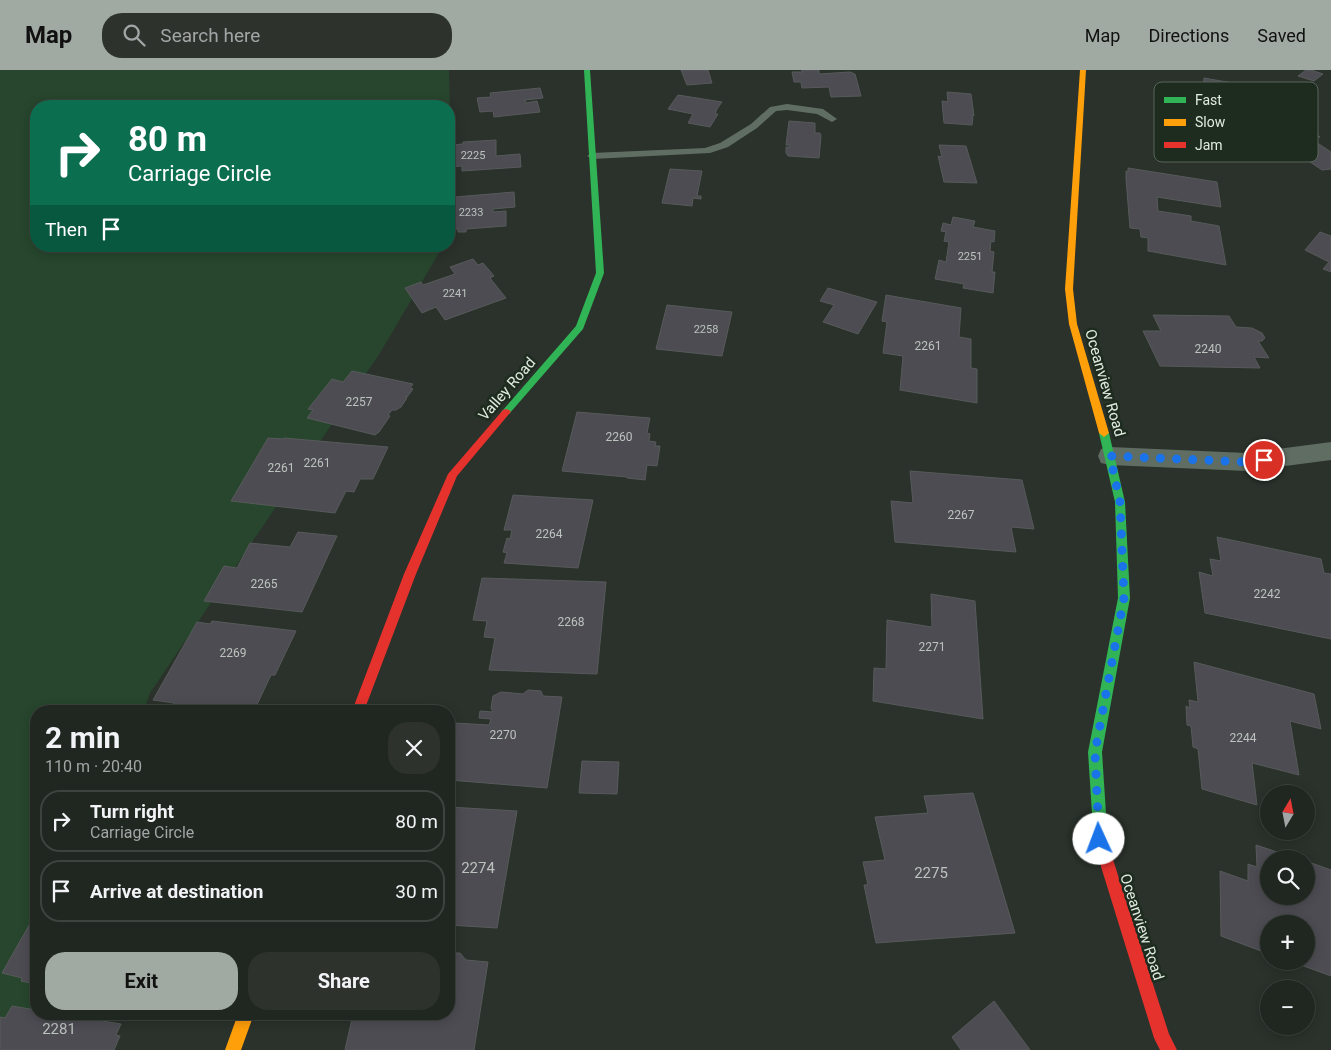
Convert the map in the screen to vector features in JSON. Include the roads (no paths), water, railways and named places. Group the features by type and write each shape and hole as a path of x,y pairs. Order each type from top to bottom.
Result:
{"street":[{"name":"Valley Road","path":"360,705 410,574 453,474 580,327 600,273 587,70"},
{"name":"Oceanview Road","path":"1083,70 1069,289 1073,324 1110,456 1120,502 1124,598 1095,752 1099,839 1162,1038 1169,1050"},
{"path":"1110,456 1247,462 1331,451"},
{"path":"233,1050 244,1020"}],"lane":[{"path":"592,156 706,151 724,145 754,126 773,109 787,107 820,111 832,118"}]}
